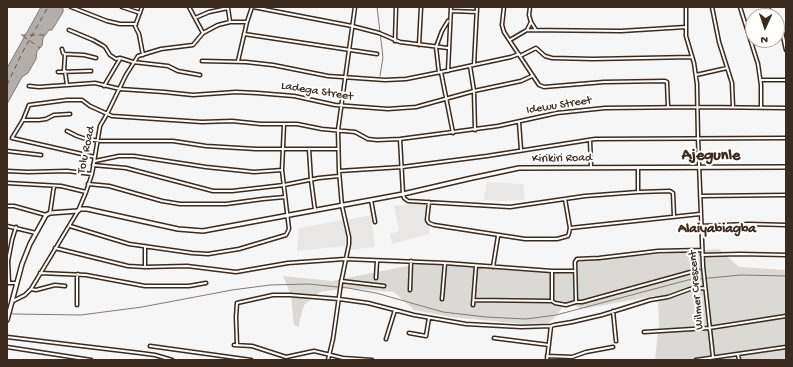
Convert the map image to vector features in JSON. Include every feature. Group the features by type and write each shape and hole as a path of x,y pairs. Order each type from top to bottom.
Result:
{"main road":[{"name":"Kirikiri Road","path":"50,213 87,209 178,229 203,231 403,194 509,170 531,168 592,167 786,167"},
{"path":"7,320 22,264 36,233 46,215 50,213"}],"street":[{"path":"71,7 107,21 120,24 136,24"},
{"path":"122,7 140,14"},
{"path":"142,7 136,24 143,55"},
{"path":"189,7 203,33"},
{"path":"195,18 209,12 228,7 230,22"},
{"path":"238,61 252,7 273,8 379,33 395,40 419,45 448,48"},
{"path":"328,360 333,339 349,237 342,206 339,176 338,130 355,7"},
{"path":"395,40 396,7"},
{"path":"419,45 421,7"},
{"path":"448,71 449,20 451,7"},
{"path":"474,65 477,7"},
{"path":"504,7 502,26 504,32 539,85 544,87 604,82 665,81 667,82 668,107"},
{"path":"530,7 529,15 536,30"},
{"name":"Wilmer Crescent","path":"686,7 688,46 696,75 702,255 713,357"},
{"path":"712,7 719,42 732,83 733,107"},
{"path":"740,7 755,54 761,80 761,107"},
{"path":"451,11 477,12"},
{"path":"449,20 442,31 436,47 453,133"},
{"name":"Tolu Road","path":"13,302 25,295 31,289 78,211 92,174 96,140 100,126 133,62 138,56 161,49 193,45 203,33 218,25 230,22 247,22"},
{"path":"527,30 531,22"},
{"path":"510,40 527,30 622,31 686,28"},
{"path":"69,30 93,40 105,47 110,55 116,59 120,58 133,62 168,66 178,71 200,75"},
{"path":"244,34 377,54"},
{"path":"202,61 238,61 273,65 345,78 385,80 406,79 440,73 519,55 536,48 545,56 552,58 594,59 692,57"},
{"path":"62,49 63,53 65,54 64,71 67,85"},
{"path":"65,54 84,55 96,58"},
{"path":"104,86 120,58"},
{"path":"470,66 474,91 475,130"},
{"path":"696,75 727,68"},
{"path":"58,72 91,71"},
{"name":"Ladega Street","path":"29,86 39,88 95,83 120,89 193,95 236,92 257,93 294,96 342,106 395,109 416,107 446,100 474,91 521,81 532,76"},
{"path":"761,80 786,80"},
{"name":"Idewu Street","path":"23,120 30,104 82,100 90,106 107,114 122,117 202,122 232,121 261,124 284,124 359,133 362,137 368,139 400,138 475,130 571,110 668,107 786,108"},
{"path":"70,114 54,115 46,119 39,120 23,120 12,138 95,157"},
{"path":"519,122 521,150"},
{"path":"70,226 129,244 208,254 239,249 286,235 289,230 282,170 284,124"},
{"path":"67,131 76,136 96,140 173,141 256,149 338,149"},
{"path":"400,138 403,194 404,198 408,201 510,207 585,196 638,192 672,192 674,216"},
{"path":"339,171 402,167 487,156 602,138 786,138"},
{"path":"590,140 592,167"},
{"path":"309,149 315,211"},
{"path":"7,151 41,155"},
{"path":"94,161 119,156 134,156 206,167 247,171 282,170"},
{"path":"94,165 126,168 213,191 232,191 284,185 339,176"},
{"path":"638,168 638,192"},
{"path":"7,171 67,171 92,174"},
{"path":"7,183 61,186 86,192"},
{"path":"88,184 109,186 162,202 180,204 226,204 286,197"},
{"path":"50,213 54,186"},
{"path":"700,196 786,195"},
{"path":"429,202 427,220 429,223 434,225 498,236 525,239 557,239 568,236 570,228 565,199"},
{"path":"371,200 375,222"},
{"path":"7,206 14,206 46,215"},
{"path":"570,228 700,214"},
{"path":"701,226 749,224 786,225"},
{"path":"7,226 36,233"},
{"path":"16,227 8,261 8,283 17,283"},
{"path":"493,266 498,236"},
{"path":"145,246 145,267"},
{"path":"55,248 128,266 187,266 236,272 288,263 345,259 493,266 552,272 575,271"},
{"path":"576,302 575,262 577,259 658,251 702,250"},
{"path":"702,255 786,255"},
{"path":"376,261 376,278"},
{"path":"410,290 411,261"},
{"path":"442,299 445,263"},
{"path":"473,305 476,266"},
{"path":"474,300 552,301 566,305 582,302 698,270"},
{"path":"552,272 552,301"},
{"path":"40,273 78,274 145,286 189,286 206,283"},
{"path":"76,305 78,274"},
{"path":"341,282 384,286"},
{"path":"31,289 36,290 55,285 65,286"},
{"path":"237,345 237,303 273,295 339,297 429,318 466,324 493,326 551,326 572,322 650,300 672,296 690,289 705,288"},
{"path":"386,339 395,310"},
{"path":"613,311 616,341"},
{"path":"644,332 709,328 786,316"},
{"path":"409,334 426,336 429,318"},
{"path":"547,360 550,345 551,326"},
{"path":"7,337 155,355 172,360"},
{"path":"494,338 550,345"},
{"path":"234,345 252,346 286,357 314,351 343,358 372,360"},
{"path":"150,346 251,360"},
{"path":"7,347 91,360"},
{"path":"547,356 572,357 586,352 613,347"},
{"path":"696,360 786,347"},
{"path":"738,354 739,360"}],"shaded area":[{"path":"41,7 63,7 63,12 52,30 49,30 43,38 42,46 37,51 36,59 28,73 22,77 7,104 7,68"},
{"path":"487,182 523,184 525,200 484,200"},
{"path":"425,202 426,221 430,226 429,234 392,244 390,234 399,231 394,206"},
{"path":"371,215 375,247 349,250 350,233 347,220"},
{"path":"343,220 346,234 345,246 297,251 299,228"},
{"path":"719,249 739,267 786,270 786,360 655,360 659,322 658,299 654,296 582,309 573,305 563,307 548,323 524,324 450,317 414,310 394,292 347,288 320,292 304,305 299,327 294,325 291,295 283,276 332,281 422,263 574,270 574,261"}],"waterway":[{"path":"377,7 383,57 380,76"},
{"path":"7,313 81,315 142,307 232,290 270,285 308,284 348,288 376,293 443,312 486,317 526,319 556,315 688,280 741,275 786,276"}],"ferry route":[{"path":"7,85 22,53 48,7"},
{"path":"21,35 45,35"},
{"path":"23,36 40,48"}],"district":[{"name":"Ajegunle","path":"711,157"},
{"name":"Alaiyabiagba","path":"717,230"}]}
